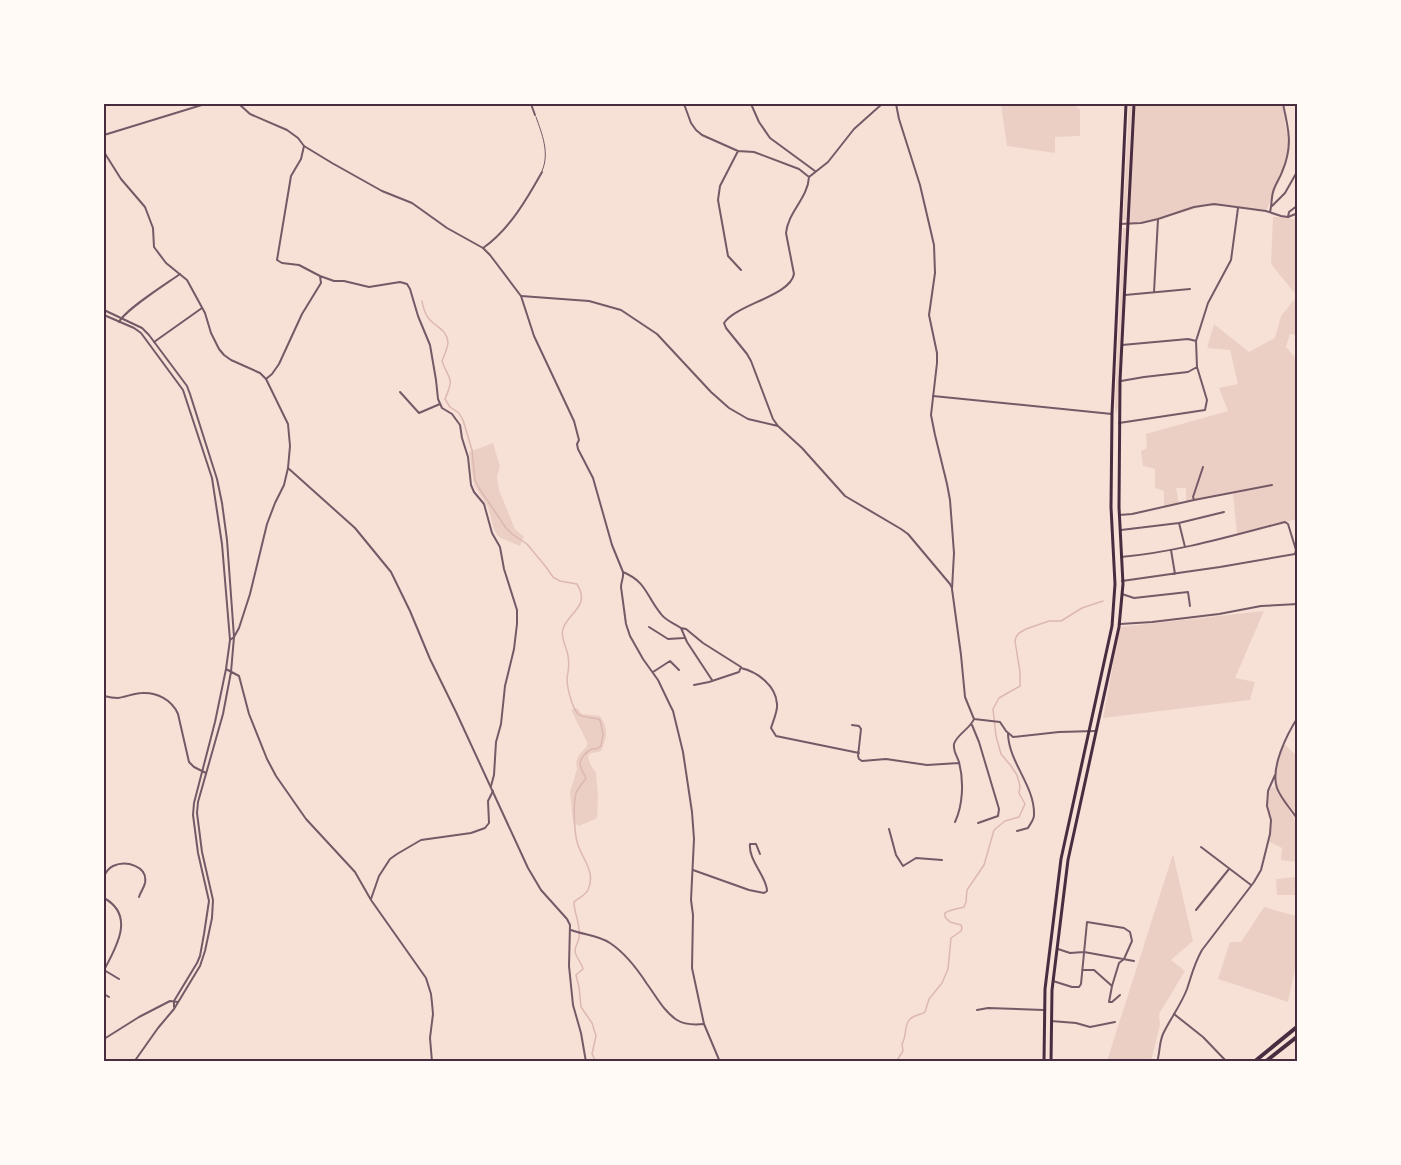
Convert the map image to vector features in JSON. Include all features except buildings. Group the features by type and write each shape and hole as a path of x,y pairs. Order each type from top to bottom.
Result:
{"highway":[{"path":"1254,1062 1298,1026"},
{"path":"1265,1062 1298,1035"}],"main road":[{"path":"1044,1062 1045,989 1061,859 1112,628 1114,605 1111,507 1112,414 1126,104"},
{"path":"1051,1062 1053,981 1068,860 1119,624 1122,594 1119,515 1120,381 1134,104"}],"street":[{"path":"104,135 205,104"},
{"path":"239,104 250,114 292,133 304,146 382,191 412,203 447,228 483,248 521,296 534,336 574,421 579,440 577,444 593,478 612,545 624,575 621,587 626,624 637,651 654,672 673,711 683,752 694,839 691,900 692,968 704,1024 720,1062"},
{"path":"531,104 535,115"},
{"path":"684,104 691,123 699,133 738,151 754,152 799,169 809,177"},
{"path":"752,104 759,122 770,138 815,171"},
{"path":"882,104 854,129 828,162 809,177 808,185 787,226 793,279 724,323 751,361 768,408 778,426 802,448 845,496 908,534 952,589"},
{"path":"896,104 920,185 934,245 935,273 929,315 936,353 932,422 948,484 954,553 952,589 965,697 974,719 972,725 958,737 954,744 959,763 962,800 955,822"},
{"path":"1272,207 1274,190 1289,152 1290,138 1283,104"},
{"path":"304,146 301,159 291,176 277,258 282,263 299,265 334,281 344,281 363,287 397,282 409,286 430,345 440,404 460,425 469,462 471,485 486,509 492,533 500,547 517,610 517,624 496,742 494,775 490,786"},
{"path":"738,151 720,186 718,200 728,256 741,270"},
{"path":"104,152 121,179 145,207 153,228 154,247 166,263 187,280 206,316 213,338 224,355 260,373 266,379 288,424 290,446 284,485 267,524 239,628 230,640"},
{"path":"1269,212 1285,193 1298,170"},
{"path":"483,248 502,232 542,172"},
{"path":"1120,224 1158,219 1194,207 1214,204 1238,206 1288,217 1298,213"},
{"path":"1288,217 1289,212 1298,205"},
{"path":"1119,423 1206,410 1207,400 1197,367 1196,341 1208,303 1231,260 1238,206"},
{"path":"1154,292 1158,219"},
{"path":"119,322 142,300 180,274"},
{"path":"266,379 279,364 302,314 321,283 320,276"},
{"path":"1125,295 1190,289"},
{"path":"521,296 589,301 621,310 657,334 729,408 748,419 778,426"},
{"path":"154,342 202,308"},
{"path":"104,310 142,328 187,387 217,478 227,540 234,637 231,672 221,721 205,772"},
{"path":"104,315 141,333 183,390 212,478 222,544 230,640 197,813 213,908 202,960 176,1001 174,1009 134,1062"},
{"path":"1122,345 1188,339 1196,341"},
{"path":"1120,381 1144,376 1188,372 1197,367"},
{"path":"400,392 419,413 440,404"},
{"path":"933,396 1112,414"},
{"path":"1194,500 1203,467"},
{"path":"288,468 355,528 391,572 528,868 541,890 567,919 571,930 569,951 571,988 586,1062"},
{"path":"1119,515 1272,485"},
{"path":"1120,531 1179,523 1224,512"},
{"path":"1121,557 1171,550 1285,522 1288,524 1296,549 1295,554 1122,581"},
{"path":"1179,523 1185,547"},
{"path":"1171,550 1175,574"},
{"path":"623,572 639,581 661,614 670,622 686,629 741,668 753,671 772,687 777,705 771,728 776,736 859,753"},
{"path":"1122,594 1134,598 1188,592 1190,606"},
{"path":"1119,624 1227,613 1261,606 1298,604"},
{"path":"649,627 668,639 684,638"},
{"path":"681,628 684,638 712,680"},
{"path":"654,672 670,661 679,670"},
{"path":"694,685 739,672 741,668"},
{"path":"226,669 239,676 249,714 276,776 306,819 355,872 371,900 400,939 428,983 433,1014 430,1038 432,1062"},
{"path":"104,696 118,698 146,693 160,696 168,701 176,708 189,762 205,772"},
{"path":"1157,1062 1161,1041 1187,990 1192,970 1202,950 1262,870 1270,834 1268,791 1275,775 1281,750 1298,717"},
{"path":"974,719 998,720 1008,734 1017,738 1059,732 1095,731"},
{"path":"852,725 860,726 861,729 859,759 862,761 886,759 927,765 959,763"},
{"path":"972,725 999,808 998,816 978,823"},
{"path":"1008,734 1009,746 1031,797 1034,817 1028,828 1017,831"},
{"path":"1275,775 1276,786 1280,794 1298,820"},
{"path":"371,900 379,876 397,854 421,840 471,833 485,828 489,823 488,801 493,791"},
{"path":"889,829 896,855 903,866 916,858 942,860"},
{"path":"693,870 764,893 767,887 758,872 750,844 756,844 759,854"},
{"path":"1201,847 1252,885"},
{"path":"104,876 111,867 123,863 130,863 140,868 145,883 139,897"},
{"path":"1196,910 1229,869"},
{"path":"104,898 118,910 121,925 119,939 104,970 119,979"},
{"path":"1053,981 1072,987 1078,987 1081,984 1087,922 1124,928 1131,932 1132,941 1124,959 1119,963 1109,1002 1120,995"},
{"path":"571,930 600,938 621,952 676,1020 686,1024 704,1024"},
{"path":"1057,949 1070,953 1084,952 1134,961"},
{"path":"1082,970 1094,970 1112,986"},
{"path":"104,994 109,997"},
{"path":"104,1039 139,1017 170,1001 176,1001"},
{"path":"977,1010 988,1008 1044,1010"},
{"path":"1174,1014 1203,1037 1227,1062"},
{"path":"1051,1021 1076,1023 1090,1027 1115,1022"}],"lane":[{"path":"535,115 546,149 546,161 542,172"}],"shaded area":[{"path":"1001,104 1072,104 1080,109 1080,136 1055,137 1055,153 1007,146"},
{"path":"1129,104 1132,104 1126,220 1123,220"},
{"path":"1134,104 1281,104 1285,111 1285,124 1290,143 1284,170 1266,211 1205,206 1158,219 1128,224"},
{"path":"1273,217 1288,217 1292,220 1297,218 1297,296 1271,264"},
{"path":"1123,228 1126,228 1116,415 1115,406"},
{"path":"1297,296 1297,335 1290,334 1286,347 1297,360 1297,519 1237,535 1233,493 1186,502 1186,488 1176,488 1179,503 1164,507 1164,491 1155,488 1155,469 1143,466 1141,451 1147,448 1146,434 1228,411 1219,388 1238,384 1230,350 1207,348 1214,324 1249,352 1275,338 1281,316"},
{"path":"493,443 500,466 497,477 499,490 515,529 524,537 520,546 497,535 488,507 474,485 469,452"},
{"path":"1264,611 1235,678 1255,682 1250,700 1103,718 1120,627"},
{"path":"577,708 582,714 600,716 606,733 601,751 589,754 588,757 596,773 597,818 579,826 573,822 570,792 577,769 576,762 587,746 587,742 571,710"},
{"path":"1284,744 1297,756 1297,822 1279,792 1297,824 1297,862 1281,860 1282,848 1268,841 1271,820 1267,806 1268,791 1276,785 1275,775"},
{"path":"1173,854 1193,941 1171,960 1185,971 1159,1014 1160,1025 1151,1061 1107,1061"},
{"path":"1297,877 1297,895 1277,895 1276,879"},
{"path":"1264,907 1296,916 1298,949 1288,1002 1218,979 1230,942 1241,942"}],"waterway":[{"path":"422,301 428,317 447,338 447,347 442,361 449,376 450,386 445,399 463,420 472,450 475,480 479,488 506,528 527,544 553,577 560,581 577,584 581,592 580,604 566,623 562,635 569,660 567,679 574,707 580,716 600,720 603,734 601,746 588,751 580,762 586,778 576,793 574,812 577,840 591,877 587,892 574,902 579,933 575,951 583,969 576,975 581,1007 592,1023 596,1036 592,1054 596,1062"},
{"path":"896,1062 903,1051 902,1044 908,1021 925,1012 929,999 942,983 948,969 951,938 962,928 961,925 950,922 945,917 945,913 964,907 967,890 984,865 994,830 1005,821 1019,817 1025,804 1019,793 1017,775 1001,754 993,709 999,698 1020,686 1016,637 1026,629 1049,621 1061,621 1082,608 1103,601"}]}
